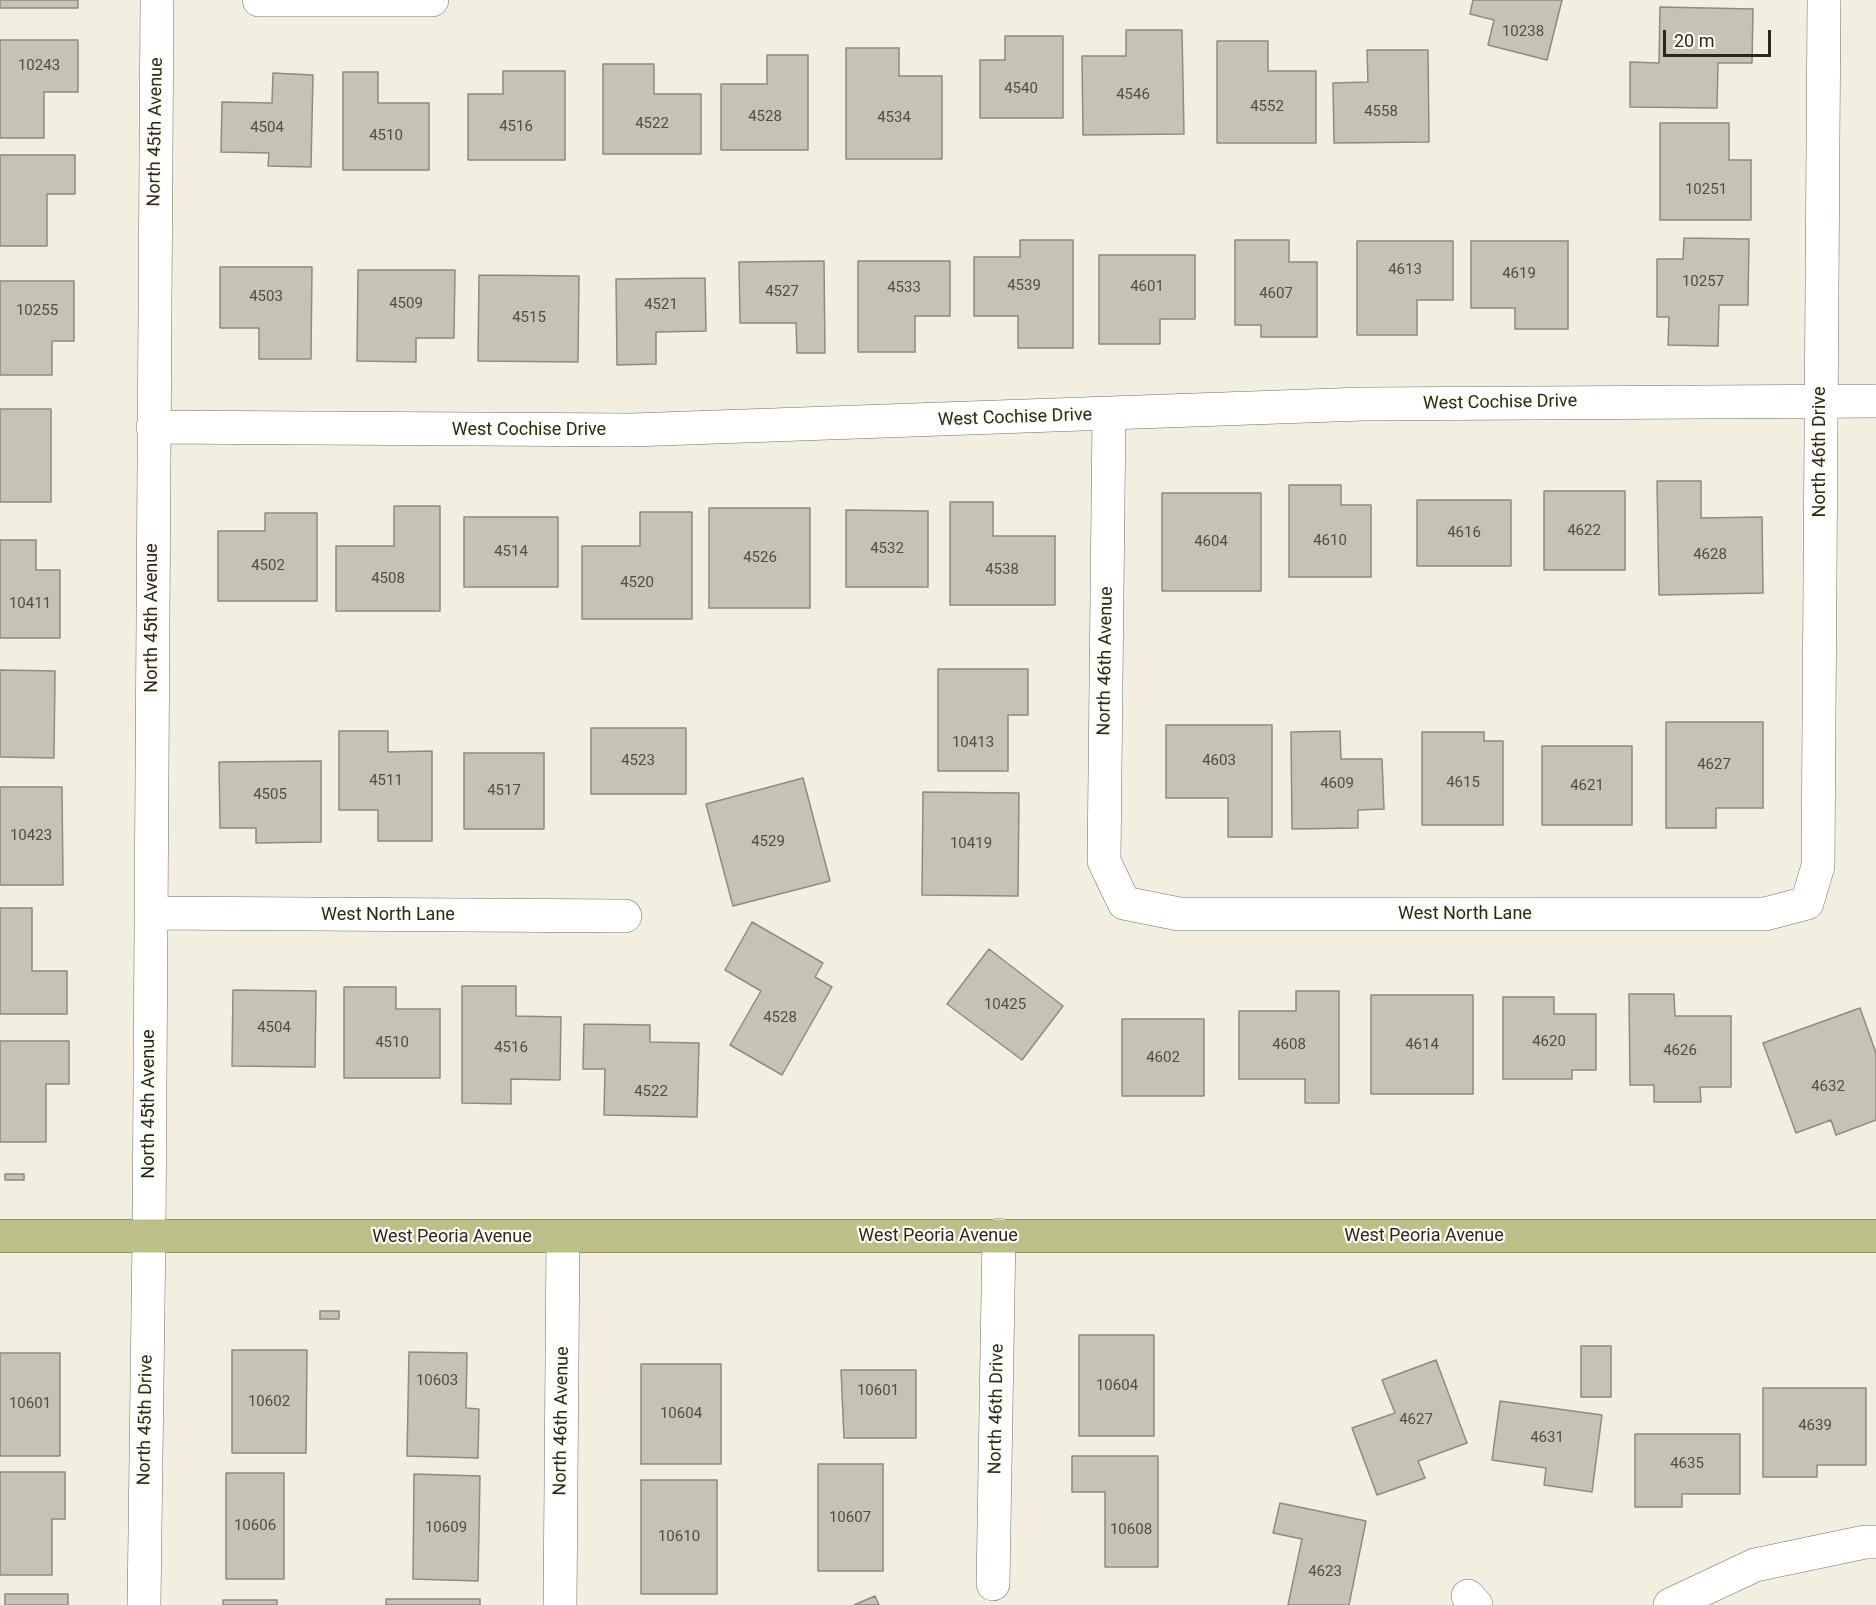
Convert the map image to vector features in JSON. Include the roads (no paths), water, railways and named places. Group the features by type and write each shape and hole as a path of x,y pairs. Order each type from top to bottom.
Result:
{"main road":[{"name":"West Peoria Avenue","path":"0,1236 1876,1236"}],"street":[{"name":"North 45th Avenue","path":"149,1236 157,0"},
{"path":"259,0 432,0"},
{"name":"North 46th Drive","path":"1807,903 1818,866 1824,0"},
{"name":"West Cochise Drive","path":"153,427 632,430 1109,415 1363,404 1876,401"},
{"name":"North 46th Avenue","path":"1109,415 1104,861 1124,903"},
{"name":"West North Lane","path":"1124,903 1179,914 1765,914 1807,903"},
{"name":"West North Lane","path":"151,913 625,916"},
{"name":"North 46th Drive","path":"993,1584 999,1235"},
{"name":"North 45th Drive","path":"144,1605 149,1236"},
{"name":"North 46th Avenue","path":"560,1605 563,1237"},
{"path":"1670,1605 1755,1565 1865,1542 1876,1542"}]}
